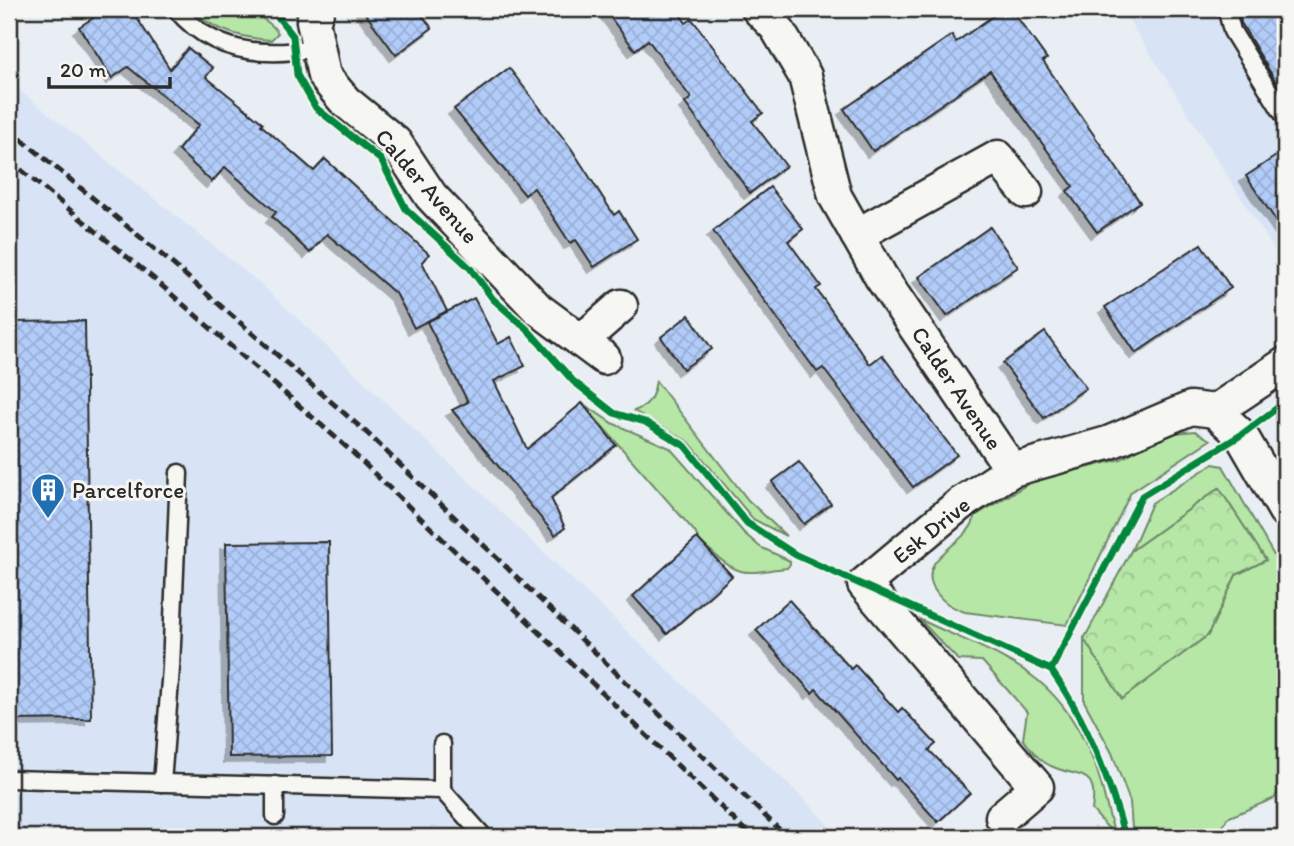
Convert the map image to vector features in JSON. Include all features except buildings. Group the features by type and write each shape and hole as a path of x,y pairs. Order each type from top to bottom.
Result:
{"street":[{"name":"Calder Avenue","path":"318,9 313,21 316,48 324,76 345,101 395,142 431,196 538,309 592,350 621,306"},
{"name":"Calder Avenue","path":"758,9 776,27 805,76 835,196 881,277 1012,470"},
{"path":"857,235 998,157 1026,192"},
{"path":"1285,364 1215,411 1241,435 1285,511"},
{"name":"Esk Drive","path":"1002,817 1037,787 864,584 960,505 1012,470 1108,443 1191,408 1215,411"}],"lane":[{"path":"176,9 209,41 249,51 294,52 316,48"},
{"path":"1229,9 1232,31 1285,117"},
{"path":"162,783 171,668 179,473"},
{"path":"442,744 442,790 484,837"},
{"path":"9,779 442,790"},
{"path":"275,785 275,816"}],"shaded area":[{"path":"1122,9 1285,9 1285,267"},
{"path":"9,82 261,284 810,805 839,837 9,837"}],"green space":[{"path":"192,9 227,9 251,14 270,24 278,33 271,40 239,35 218,28"},
{"path":"656,381 748,500 786,536 753,519 689,442 634,411 650,400"},
{"path":"582,403 612,423 670,448 744,533 760,547 790,561 787,568 747,572 723,561 702,543"},
{"path":"1195,431 1210,440 1131,492 1067,625 965,612 947,604 934,589 930,577 932,567 971,526 975,516 1031,482 1121,459 1165,434"},
{"path":"1213,464 1223,466 1285,575 1285,776 1275,798 1227,818 1218,837 1138,837 1132,828 1130,802 1112,753 1084,701 1084,639 1122,698 1208,635 1236,575 1266,560 1219,488 1131,551 1152,503"},
{"path":"1219,488 1266,560 1236,575 1208,635 1122,699 1084,639 1131,551"},
{"path":"919,619 1002,657 1045,687 1080,732 1095,765 1116,837 1092,810 1093,796 1089,781 1047,764 1023,739 1027,712 982,661 958,660"}],"railway":[{"path":"9,129 168,260 367,433 787,837"},
{"path":"9,160 153,278 351,451 752,837"}],"cycle path":[{"path":"263,9 275,13 293,36 297,75 316,108 381,160 406,209 470,268 493,299 528,330 573,381 614,413 645,422 685,446 747,523 796,555 1051,670 1076,709 1096,750 1125,837"},
{"path":"1051,670 1142,496 1241,435 1285,402"}],"place":[{"name":"Parcelforce","path":"48,520"}]}
